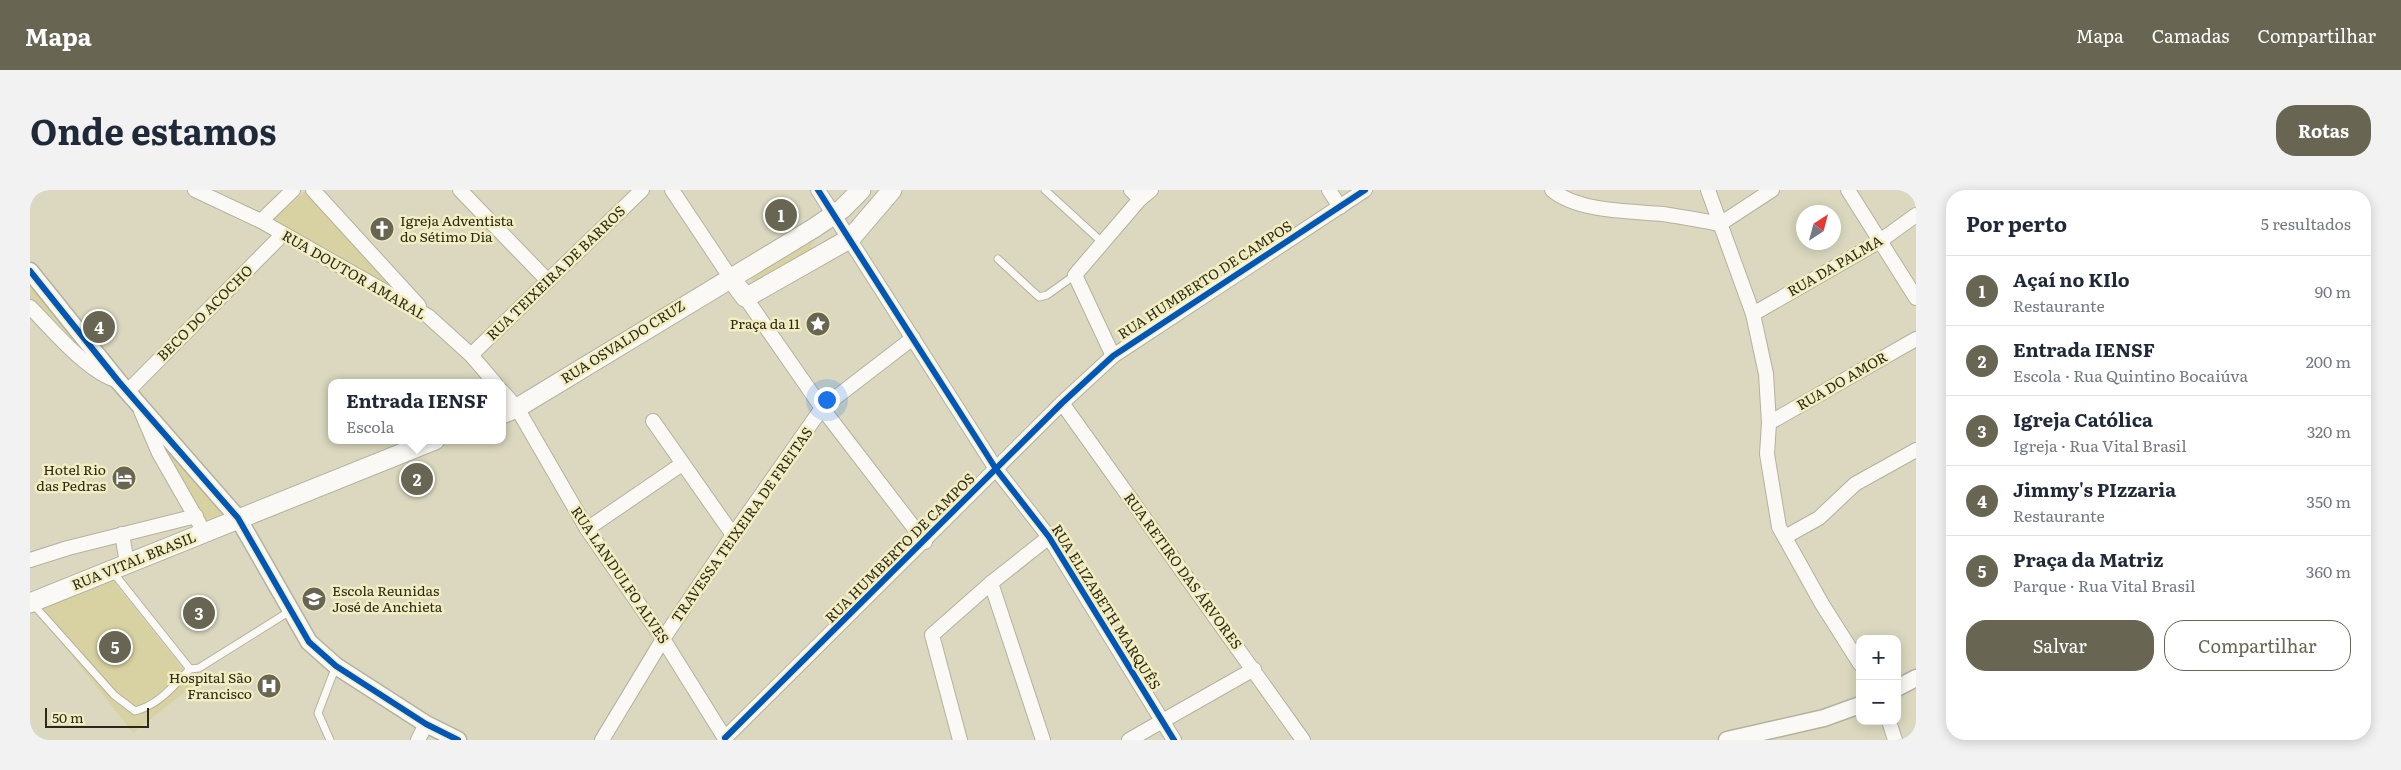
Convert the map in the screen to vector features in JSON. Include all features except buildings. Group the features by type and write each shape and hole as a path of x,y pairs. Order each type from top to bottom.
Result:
{"main road":[{"name":"RUA OSVALDO CRUZ","path":"510,411 814,228 834,214 861,190"},
{"path":"734,275 749,295 826,250 851,238 892,190"},
{"path":"814,228 826,250"},
{"name":"RUA VITAL BRASIL","path":"30,602 425,444"}],"street":[{"name":"RUA DOUTOR AMARAL","path":"195,190 260,221 428,316 471,355 492,379"},
{"path":"260,221 293,190"},
{"path":"313,190 428,316"},
{"path":"460,190 548,281"},
{"name":"RUA TEIXEIRA DE BARROS","path":"471,355 642,190"},
{"path":"672,190 734,275"},
{"name":"RUA ELIZABETH MARQUÊS","path":"818,190 851,238 996,469 1049,537 1174,740"},
{"path":"1329,190 1340,207"},
{"name":"RUA HUMBERTO DE CAMPOS","path":"726,739 1062,403 1112,356 1365,190"},
{"path":"1552,190 1562,198 1582,206 1682,217 1720,224 1772,190"},
{"path":"1708,190 1753,314 1766,374 1769,423 1767,454 1779,527 1822,604 1856,658"},
{"path":"1848,190 1916,298"},
{"path":"1112,356 1075,275 1103,243 1141,193"},
{"name":"RUA DA PALMA","path":"1753,314 1880,241 1916,215"},
{"name":"BECO DO ACOCHO","path":"128,392 283,234"},
{"path":"30,271 128,392 238,518 309,642 336,666 426,724 458,740"},
{"path":"749,295 822,408 925,542"},
{"path":"30,307 91,366 128,392 159,453 205,533"},
{"name":"TRAVESSA TEIXEIRA DE FREITAS","path":"602,740 664,639 733,535 822,408 913,338"},
{"name":"RUA DO AMOR","path":"1769,423 1916,339"},
{"name":"RUA RETIRO DAS ÁRVORES","path":"1062,403 1303,740"},
{"name":"RUA LANDULFO ALVES","path":"510,411 587,529 664,639 726,739"},
{"path":"653,421 733,535"},
{"path":"1785,537 1819,518 1854,484 1916,450"},
{"path":"587,529 682,464"},
{"path":"30,560 122,534 196,516"},
{"path":"119,567 122,534"},
{"path":"960,740 932,635 991,583 1049,537"},
{"path":"991,583 1043,740"},
{"path":"1129,740 1254,669"},
{"path":"1901,686 1916,678"},
{"path":"1727,740 1824,718 1856,706"},
{"path":"418,740 426,724"},
{"path":"1890,725 1895,740"}],"lane":[{"path":"1045,190 1103,243"},
{"path":"998,259 1040,297 1047,296 1075,275"},
{"path":"119,567 190,669"},
{"path":"30,602 114,695 135,711 150,706 190,669 199,668 290,611"},
{"path":"330,740 318,714 336,666"}],"shaded area":[{"path":"305,191 400,294 270,222"},
{"path":"815,236 809,253 760,282 744,277"},
{"path":"30,279 95,360 30,298"},
{"path":"151,429 220,509 220,515 206,520 191,504"},
{"path":"111,578 195,684 133,733 35,609"}],"cycle path":[{"path":"818,190 996,469 1049,537 1174,740"},
{"path":"725,738 1062,403 1113,356 1365,190"},
{"path":"30,271 119,382 238,518 309,642 336,666 426,724 458,740"}],"place":[{"name":"Açaí no KIlo","path":"781,215"},
{"name":"Igreja Adventista do Sétimo Dia","path":"382,229"},
{"name":"Praça da 11","path":"818,324"},
{"name":"Jimmy's PIzzaria","path":"99,327"},
{"name":"Hotel Rio das Pedras","path":"124,478"},
{"name":"Entrada IENSF","path":"417,479"},
{"name":"Escola Reunidas José de Anchieta","path":"314,599"},
{"name":"Igreja Católica","path":"199,613"},
{"name":"Praça da Matriz","path":"115,647"},
{"name":"Hospital São Francisco","path":"269,686"}]}
